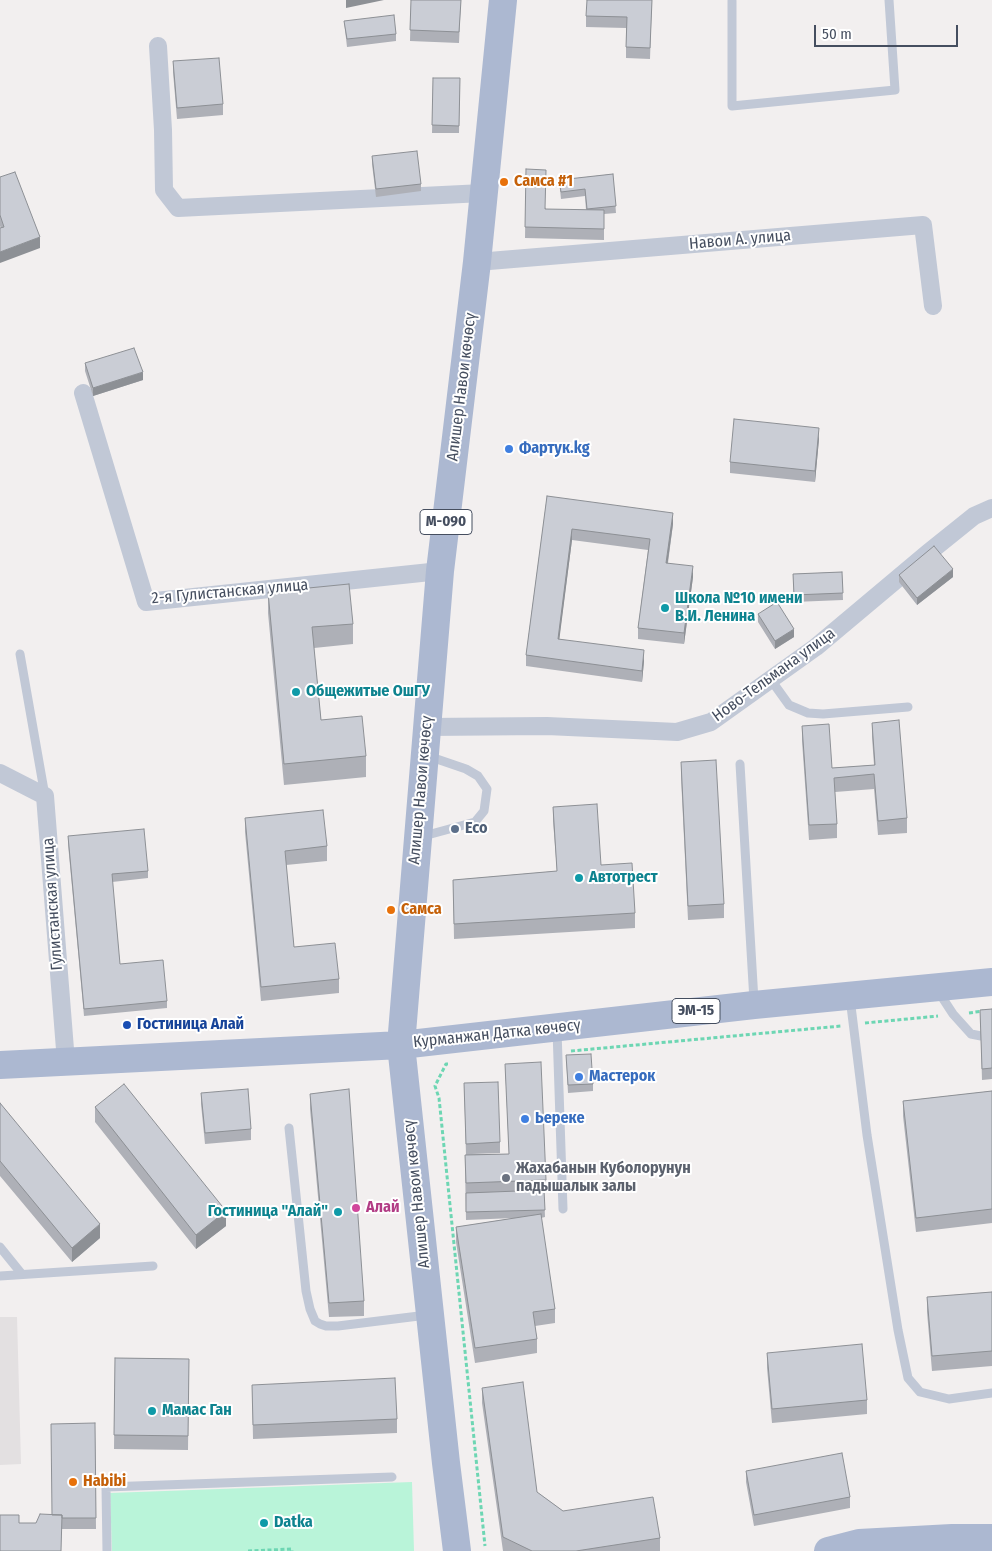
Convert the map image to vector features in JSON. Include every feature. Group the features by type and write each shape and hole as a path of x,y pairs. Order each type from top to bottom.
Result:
{"main road":[{"name":"Алишер Навои көчөсү","path":"457,1551 429,1315 401,1045 440,571 477,262 503,0"},
{"name":"Курманжан Датка көчөсү","path":"0,1066 401,1045 557,1040 754,1005 992,982"},
{"path":"828,1551 859,1543 952,1544 992,1538"}],"street":[{"path":"158,46 164,190 178,208 483,193"},
{"name":"Навои А. улица","path":"477,262 922,225 933,306"},
{"name":"2-я Гулистанская улица","path":"83,392 146,602 440,571"},
{"name":"Ново-Тельмана улица","path":"426,727 547,726 677,732 711,722 816,647 974,516 992,508"},
{"path":"0,773 45,796"},
{"name":"Гулистанская улица","path":"45,796 66,1062"}],"lane":[{"path":"732,1 732,106 895,90 889,0"},
{"path":"20,654 45,796"},
{"path":"771,680 789,705 808,713 823,714 908,707"},
{"path":"418,837 475,822 484,811 486,788 478,776 466,769 424,755"},
{"path":"740,764 754,1005"},
{"path":"936,987 954,1014 971,1034 981,1036"},
{"path":"850,996 866,1135 898,1330 908,1378 920,1392 949,1399 992,1393"},
{"path":"557,1040 563,1209"},
{"path":"289,1128 306,1291 315,1321 326,1326 338,1326 429,1315"},
{"path":"0,1247 21,1273"},
{"path":"0,1276 21,1273 152,1266"},
{"path":"107,1551 106,1487 392,1477"}],"path":[{"path":"557,1040 854,1025 992,1010"},
{"path":"455,1063 446,1064 436,1086 439,1098 485,1546"},
{"path":"248,1551 292,1551"}],"shaded area":[{"path":"0,1317 17,1317 21,1464 0,1465"}],"green space":[{"path":"412,1482 414,1551 112,1551 110,1493"}],"building":[{"path":"411,0 461,0 459,32 410,30"},
{"path":"587,0 652,0 650,48 626,47 627,17 586,16"},
{"path":"394,15 396,34 347,39 344,21"},
{"path":"219,58 223,104 177,108 173,61"},
{"path":"433,78 460,78 459,126 432,125"},
{"path":"417,151 421,184 376,189 372,156"},
{"path":"526,169 546,170 545,209 604,210 604,229 525,227"},
{"path":"15,172 40,237 0,252 0,228 4,227 0,215 0,177"},
{"path":"613,174 616,206 587,209 585,189 561,192 559,180"},
{"path":"134,348 143,372 93,388 85,363"},
{"path":"734,419 819,428 815,471 730,462"},
{"name":"Школа №10 имени В.И. Ленина","path":"547,496 673,513 666,563 693,566 684,633 638,628 650,539 572,529 558,639 644,650 642,671 526,655"},
{"path":"934,546 953,569 917,598 899,575"},
{"path":"842,572 843,593 794,595 793,574"},
{"name":"Общежитые ОшГУ","path":"349,584 353,624 312,627 321,720 362,716 366,756 284,764 268,592"},
{"path":"777,602 794,629 775,641 758,614"},
{"path":"899,720 907,818 878,821 874,774 834,778 837,824 809,825 802,726 829,724 832,768 875,765 872,723"},
{"path":"716,760 724,904 688,906 681,762"},
{"name":"Автотрест","path":"597,804 601,865 632,863 635,913 454,924 453,880 557,871 553,807"},
{"path":"323,810 327,846 285,851 294,947 335,943 339,979 261,987 245,818"},
{"path":"144,829 148,871 112,874 120,964 163,960 167,1001 84,1009 68,836"},
{"path":"992,1009 992,1068 982,1069 980,1010"},
{"name":"Мастерок","path":"591,1054 593,1084 568,1085 566,1055"},
{"path":"541,1062 546,1180 466,1183 465,1155 509,1154 505,1064"},
{"path":"498,1082 500,1142 466,1144 464,1083"},
{"path":"124,1084 226,1211 196,1235 95,1107"},
{"path":"248,1089 251,1129 205,1133 201,1093"},
{"name":"Гостиница \"Алай\"","path":"349,1089 364,1301 329,1303 310,1094"},
{"path":"992,1091 992,1209 916,1218 903,1101"},
{"path":"0,1103 100,1224 72,1248 0,1161"},
{"path":"544,1190 545,1210 466,1212 466,1193"},
{"path":"541,1214 555,1309 533,1312 537,1339 475,1348 456,1227"},
{"path":"992,1292 992,1351 932,1356 927,1297"},
{"path":"862,1344 867,1400 772,1409 767,1353"},
{"name":"Мамас Ган","path":"115,1358 189,1359 188,1436 114,1435"},
{"path":"395,1378 397,1419 253,1425 252,1385"},
{"path":"523,1382 537,1492 563,1511 653,1497 660,1538 576,1551 532,1551 503,1537 482,1388"},
{"name":"Habibi","path":"95,1423 96,1518 62,1518 62,1515 52,1515 51,1424"},
{"path":"842,1453 850,1497 754,1515 746,1471"},
{"path":"40,1514 62,1515 61,1551 0,1551 0,1515 19,1515 19,1523 36,1523"}],"place":[{"name":"Самса #1","path":"504,182"},
{"name":"Фартук.kg","path":"509,449"},
{"name":"Школа №10 имени В.И. Ленина","path":"665,608"},
{"name":"Общежитые ОшГУ","path":"296,692"},
{"name":"Есо","path":"455,829"},
{"name":"Автотрест","path":"579,878"},
{"name":"Самса","path":"391,910"},
{"name":"Гостиница Алай","path":"127,1025"},
{"name":"Мастерок","path":"579,1077"},
{"name":"Ьереке","path":"525,1119"},
{"name":"Жахабанын Куболорунун падышалык залы","path":"506,1178"},
{"name":"Алай","path":"356,1208"},
{"name":"Гостиница \"Алай\"","path":"338,1212"},
{"name":"Мамас Ган","path":"152,1411"},
{"name":"Habibi","path":"73,1482"},
{"name":"Datka","path":"264,1523"}]}
